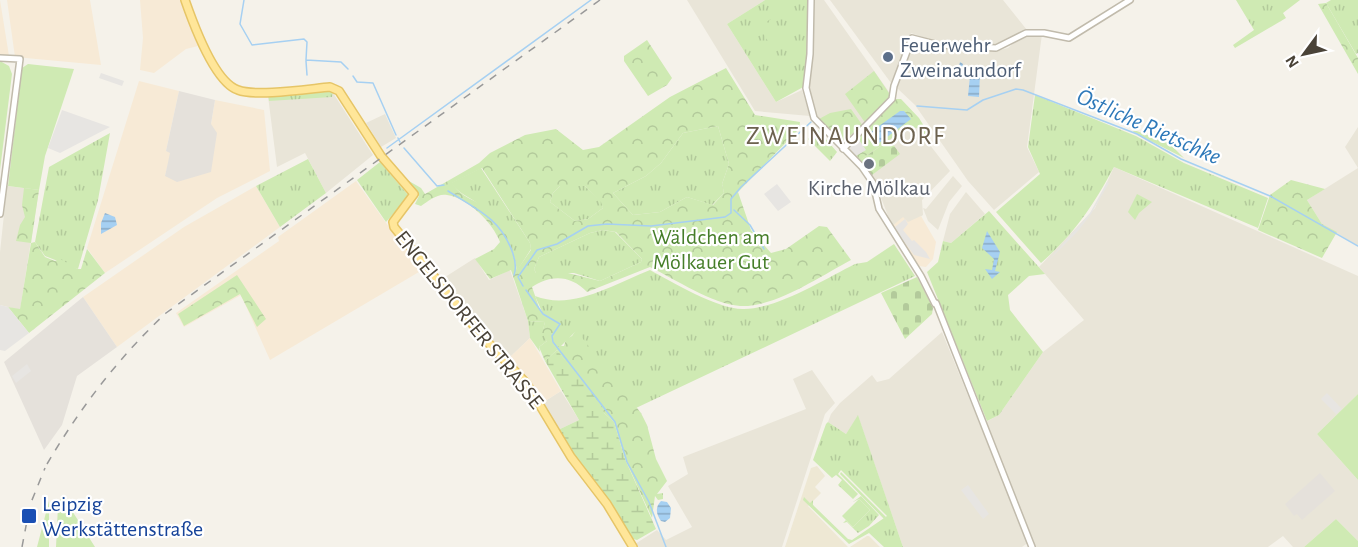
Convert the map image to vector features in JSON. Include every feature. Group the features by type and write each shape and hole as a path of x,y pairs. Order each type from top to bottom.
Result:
{"main road":[{"name":"ENGELSDORFER STRASSE","path":"185,0 207,51 221,76 235,89 248,92 330,87 339,91 381,156 414,194 394,221 394,227 482,336 527,384 571,457 607,504 633,547"}],"street":[{"path":"811,0 807,94 814,118 873,183 879,209 927,287 1032,547"},
{"path":"843,149 892,99 894,86 912,38 939,45 996,48 1026,33 1044,33 1065,38 1078,34 1130,0"},
{"path":"0,58 20,59 0,214"},
{"path":"13,59 16,86"}],"shaded area":[{"path":"0,0 9,56 0,55"},
{"path":"7,0 90,0 101,65 15,57"},
{"path":"140,0 180,0 198,46 186,49 154,73 140,70 143,38"},
{"path":"687,0 765,0 727,24 776,102 802,90 810,116 755,111"},
{"path":"813,0 824,0 889,92 950,171 922,200 923,215 914,221 892,226 873,177 817,119 809,85 813,54"},
{"path":"830,0 1003,0 1027,30 996,46 941,43 911,33 891,83"},
{"path":"1042,34 1027,147 1039,172 994,210 968,181 915,105 897,88 912,46 917,42 996,51 1008,48 1021,37"},
{"path":"101,73 124,81 122,86 99,78"},
{"path":"139,81 179,91 166,151 171,152 165,176 211,124 215,100 264,110 270,171 217,198 105,273 87,248"},
{"path":"179,91 215,100 211,124 217,133 211,172 177,182 165,176 170,153 166,151"},
{"path":"333,93 373,155 326,193 305,153 277,167 268,96"},
{"path":"62,110 110,127 60,153 48,148"},
{"path":"385,114 396,138 381,147 366,123"},
{"path":"1358,127 1358,168 1345,147"},
{"path":"857,137 866,150 856,156 849,147"},
{"path":"1114,167 1358,276 1358,394 1317,434 1358,480 1358,541 1336,519 1304,547 1293,547 1283,536 1268,547 1035,547 1033,539 1022,547 903,547 858,416 846,434 828,422 831,414 872,375 877,382 889,379 942,332 980,425 999,415 1043,352 1084,320 1039,267 1095,208"},
{"path":"1358,168 1358,246 1322,224 1307,200"},
{"path":"953,176 962,186 949,202 938,230 928,221 923,208 926,209"},
{"path":"356,181 389,227 424,269 270,360 241,295 184,327 176,313 279,241 278,237"},
{"path":"1107,182 1109,183 1091,214 1078,231 1047,262 1090,213"},
{"path":"777,184 791,202 778,211 764,194"},
{"path":"7,186 39,190 20,310 0,305 0,252"},
{"path":"256,186 280,227 117,347 83,297 184,227"},
{"path":"966,192 985,214 951,243 943,241 950,214"},
{"path":"921,216 936,242 933,259 926,267 919,266 892,226 903,217 908,222"},
{"path":"905,219 908,224 903,230 926,252 930,259 914,255 896,231 895,227"},
{"path":"475,258 489,280 510,270 528,321 530,338 508,359 486,337 442,279"},
{"path":"83,297 117,347 77,376 62,425 44,450 4,362"},
{"path":"0,305 8,307 29,333 5,351 0,350"},
{"path":"530,338 561,391 542,403 508,359"},
{"path":"27,364 31,371 16,383 12,376"},
{"path":"812,370 835,403 825,414 782,547 637,547 635,544 657,530 666,540 692,527 668,486 688,474 683,457 806,409 793,379"},
{"path":"561,391 579,420 558,430 542,403"},
{"path":"1327,393 1342,409 1336,414 1321,399"},
{"path":"817,466 825,476 815,487 821,493 808,506 848,547 785,547 811,468"},
{"path":"1320,473 1335,491 1302,520 1297,514 1294,516 1285,504"},
{"path":"968,485 989,514 983,519 961,490"},
{"path":"867,536 880,547 850,547"}],"green space":[{"path":"765,0 808,0 809,54 805,86 776,102 727,24"},
{"path":"1236,0 1300,0 1283,13 1286,18 1235,48 1233,45 1254,30"},
{"path":"1331,0 1358,0 1358,53 1356,54 1326,3"},
{"path":"1326,3 1358,58 1358,74 1318,4"},
{"path":"771,19 777,38 767,40 759,26"},
{"path":"647,40 672,78 667,85 648,96 624,61 624,56"},
{"path":"0,61 9,66 12,74 0,170"},
{"path":"28,64 74,69 45,156 39,190 8,186 22,68"},
{"name":"Wäldchen am Mölkauer Gut","path":"726,68 755,115 800,122 799,129 738,192 751,230 771,253 786,249 819,226 827,227 851,260 782,297 753,305 740,306 718,301 650,267 587,292 574,282 561,278 546,280 532,287 540,310 559,324 552,341 557,349 558,346 564,346 566,339 576,330 641,413 647,425 656,459 667,481 657,494 663,493 663,499 658,500 655,496 652,518 625,459 614,422 604,413 557,350 545,361 539,347 547,341 542,333 545,322 528,321 511,270 490,279 475,259 494,249 500,242 492,227 471,206 455,197 440,195 421,206 415,204 419,196 409,181 421,188 425,194 479,163 490,153 525,135 556,129 583,150 599,147 670,97","holes":["718,126 729,164 722,184 724,193 713,205 687,197 660,212 633,215 613,193 646,176 661,163 683,133","482,168 530,243 531,250 517,270 509,241 500,224 487,209 460,193 452,183","560,186 585,186 601,202 603,208 588,219 575,221 550,202 553,193","603,230 616,232 642,259 641,262 600,281 560,271 536,273 534,269 539,257 590,233"]},
{"path":"874,71 889,93 889,98 866,124 845,94"},
{"path":"333,91 332,97 269,101 268,93"},
{"path":"1035,95 1136,136 1184,163 1268,198 1258,228 1114,167 1082,218 1064,241 1041,263 996,212 1040,174 1028,147"},
{"path":"895,99 901,99 919,118 930,136 928,139 917,128 908,127 860,160 849,146"},
{"path":"851,109 863,126 841,142 819,119 830,113"},
{"path":"718,126 729,164 722,184 724,193 712,205 687,197 660,212 633,215 613,193 646,176 661,163 683,133"},
{"path":"818,130 837,152 830,161 808,139"},
{"path":"1134,130 1169,143 1184,158 1133,132"},
{"path":"110,133 98,200 78,269 45,256 35,242 49,167"},
{"path":"890,140 900,154 872,175 860,160"},
{"path":"308,159 326,193 280,227 256,186"},
{"path":"380,162 409,196 386,222 357,180"},
{"path":"481,168 530,243 531,249 517,271 509,242 499,225 485,210 451,183"},
{"path":"1291,180 1325,189 1307,200 1322,224 1337,232 1322,258 1258,230 1270,195"},
{"path":"560,186 585,186 602,202 603,208 588,219 575,221 550,202 553,193"},
{"path":"24,188 39,190 31,243 16,241 20,225 25,217 22,205"},
{"path":"1137,194 1152,202 1139,213 1135,220 1128,212"},
{"path":"989,211 1045,274 1029,276 1008,295 1010,310 1043,352 999,415 987,421 927,272 938,262 943,241 951,243"},
{"path":"603,230 615,232 642,259 641,262 600,281 574,273 536,273 534,269 539,257 590,233"},
{"path":"35,242 45,257 55,261 60,259 78,269 81,269 87,249 105,273 29,333 8,307 20,309 31,243"},
{"path":"894,244 915,276 636,408 576,331 557,350 552,341 557,322 543,314 535,296 549,300 579,298 650,270 722,305 744,309 757,308 786,299 855,264 867,262"},
{"path":"237,275 266,319 257,327 240,294 184,326 178,314"},
{"path":"917,277 933,308 932,314 905,339 881,293"},
{"path":"528,321 545,322 543,330 547,341 539,347 540,352 530,338"},
{"path":"557,350 602,406 604,413 614,422 625,459 656,529 637,540 630,538 558,430 579,420 545,361"},
{"path":"1358,394 1358,480 1317,434"},
{"path":"858,415 903,547 884,547 869,533 849,544 803,500 804,497 810,503 813,500 813,505 848,539 852,540 887,516 841,470 838,474 858,494 853,499 838,485 842,480 836,475 832,478 813,460 828,422 846,434"},
{"path":"841,472 886,517 884,519 840,474"},
{"path":"62,495 95,547 56,547 58,506"},
{"path":"861,496 879,515 869,526 858,533 847,522 843,523 846,520 853,527 870,510 859,499 853,502"},
{"path":"859,499 870,510 853,527 842,516"},
{"path":"49,501 49,547 37,547"},
{"path":"1336,519 1358,541 1358,547 1304,547"}],"water":[{"path":"960,62 963,64 962,69 980,74 979,97 968,96 970,76 963,72 961,76 957,75"},
{"path":"900,111 904,111 911,119 875,146 866,130 872,131"},
{"path":"105,213 115,217 117,225 101,234 101,223"},
{"path":"987,231 1000,252 995,271 1000,272 992,279 985,269 992,270 994,259 982,248"},
{"path":"661,501 667,502 671,508 670,518 665,522 661,521 657,513"}],"waterway":[{"path":"244,0 240,24 252,45 304,39 307,42 306,60 341,62 348,69"},
{"path":"387,148 591,0"},
{"path":"306,61 307,75"},
{"path":"353,76 357,82 373,83 396,135"},
{"name":"Östliche Rietschke","path":"917,106 967,110 983,100 1016,89 1023,90 1137,134 1181,159 1270,196 1358,246"},
{"name":"Östliche Rietschke","path":"523,286 518,277 537,250 557,244 588,226 607,224 651,226 725,217 731,213 731,199 741,187 811,122"},
{"path":"398,138 400,142"},
{"path":"404,148 437,186 444,185"},
{"path":"448,191 486,215 501,230 514,257 514,275"},
{"path":"734,210 750,225 764,249"},
{"path":"526,290 543,314 560,324 552,336 553,342 615,422 627,462 649,502 666,547"}],"railway":[{"path":"47,464 101,384 132,347 166,313 600,0"},
{"path":"22,547 30,505 45,468"}],"place":[{"name":"Feuerwehr Zweinaundorf","path":"888,57"},
{"name":"Kirche Mölkau","path":"869,164"},
{"name":"Leipzig Werkstättenstraße","path":"29,516"}],"district":[{"name":"ZWEINAUNDORF","path":"846,135"}]}
